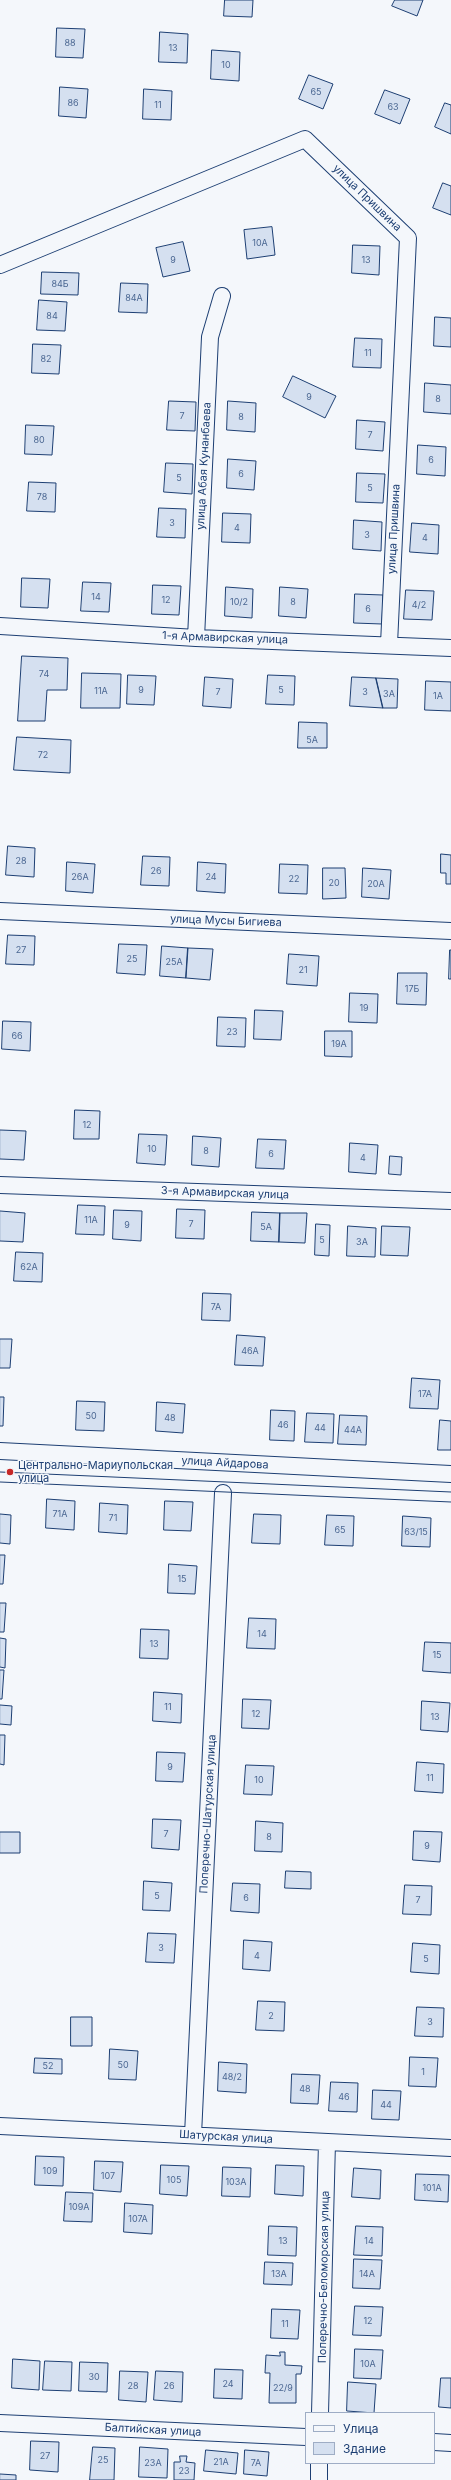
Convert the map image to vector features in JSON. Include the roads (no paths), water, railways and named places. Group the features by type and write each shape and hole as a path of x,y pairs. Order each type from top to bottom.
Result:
{"street":[{"name":"улица Пришвина","path":"0,265 305,139 408,238 388,644"},
{"name":"улица Абая Кунанбаева","path":"196,638 210,337 222,296"},
{"name":"1-я Армавирская улица","path":"0,626 196,638 388,644 451,648"},
{"name":"улица Мусы Бигиева","path":"0,911 451,931"},
{"name":"3-я Армавирская улица","path":"0,1185 451,1201"},
{"name":"улица Айдарова","path":"0,1451 451,1474"},
{"name":"Поперечно-Шатурская улица","path":"193,2135 223,1493"},
{"name":"Шатурская улица","path":"0,2126 451,2148"},
{"name":"Поперечно-Беломорская улица","path":"320,2412 327,2142"},
{"name":"Балтийская улица","path":"0,2423 305,2437"},
{"path":"435,2442 451,2443"},
{"path":"319,2464 319,2480"}],"tram line":[{"path":"0,1472 451,1492"},
{"path":"0,1482 451,1502"}],"place":[{"name":"Центрально-Мариупольская улица","path":"10,1472"}]}
